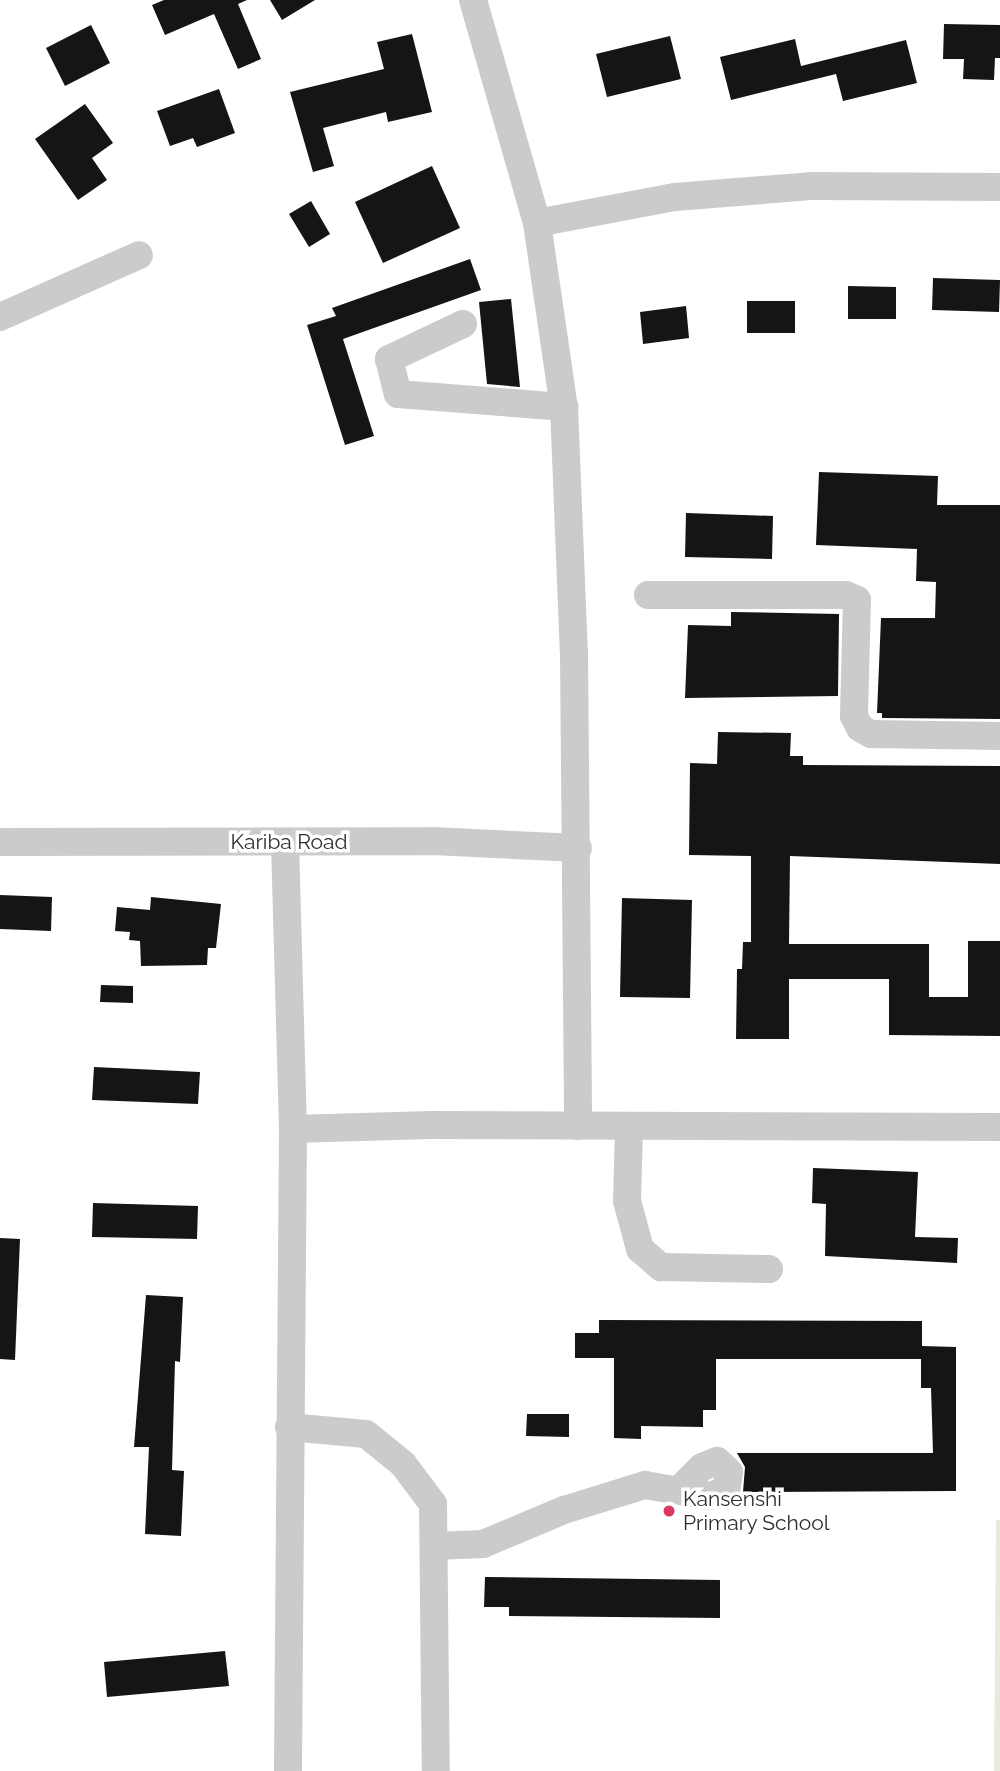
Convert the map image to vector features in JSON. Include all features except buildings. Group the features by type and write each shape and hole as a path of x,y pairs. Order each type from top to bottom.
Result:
{"street":[{"path":"473,0 537,223 564,407 578,848 578,1126"},
{"path":"537,223 675,197 811,186 1000,187"},
{"path":"0,317 139,255"},
{"path":"463,324 389,359 398,394 564,407"},
{"path":"648,595 846,595 857,600 854,716 860,728 871,734 1000,736"},
{"name":"Kariba Road","path":"0,842 433,841 578,848"},
{"path":"285,843 293,1129 288,1771"},
{"path":"293,1129 578,1126 629,1129 1000,1127"},
{"path":"629,1129 627,1202 640,1249 661,1267 769,1269"},
{"path":"289,1427 366,1434 403,1464 433,1504 436,1771"},
{"path":"434,1546 483,1544 564,1510 645,1485 681,1488"}],"shaded area":[{"path":"996,1520 1000,1520 1000,1771 994,1771"}],"place":[{"name":"Kansenshi Primary School","path":"669,1511"}]}
